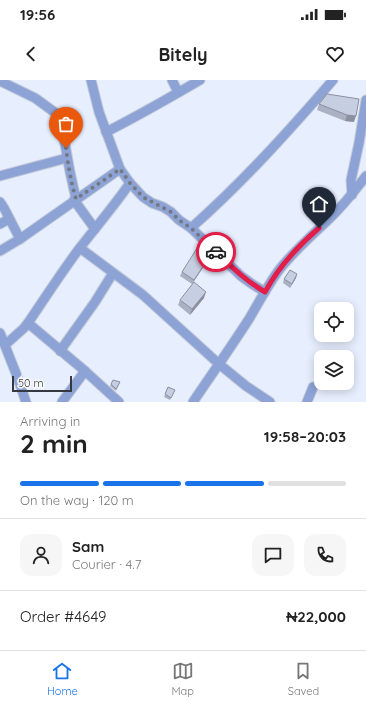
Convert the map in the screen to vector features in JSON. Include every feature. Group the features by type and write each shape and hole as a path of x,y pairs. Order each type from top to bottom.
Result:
{"street":[{"path":"91,80 99,112 120,169 130,183 143,197 171,212 179,220 191,228 242,276 265,292"},
{"path":"172,80 178,92"},
{"path":"106,132 146,112 200,80"},
{"path":"191,228 214,208 263,159 333,80"},
{"path":"0,81 35,98 57,114 61,122 75,200 95,229"},
{"path":"352,195 351,180 366,107 366,100"},
{"path":"0,176 67,158"},
{"path":"0,251 20,239 120,169"},
{"path":"193,402 239,334 270,282 289,258 352,195 366,176"},
{"path":"5,345 28,323 63,271 130,183"},
{"path":"0,202 20,239"},
{"path":"0,224 9,219"},
{"path":"80,248 143,295 219,364 246,386 270,402"},
{"path":"60,351 95,302 113,273"},
{"path":"28,323 119,402"},
{"path":"0,333 26,402"},
{"path":"62,402 85,372"},
{"path":"306,402 313,387"}],"building":[{"path":"327,94 359,99 356,116 347,115 319,104"},
{"path":"199,245 212,253 194,280 182,272"},
{"path":"290,270 297,274 292,284 284,279"},
{"path":"194,282 206,292 192,309 180,300"},
{"path":"113,380 120,382 116,389 111,384"},
{"path":"168,387 175,390 171,398 165,394"}],"way so far":[{"path":"66,148 73,190 76,199 120,169 143,197 171,212 179,220 191,228 216,252"}],"route":[{"path":"216,252 242,276 265,292 270,282 289,258 319,228"}]}
